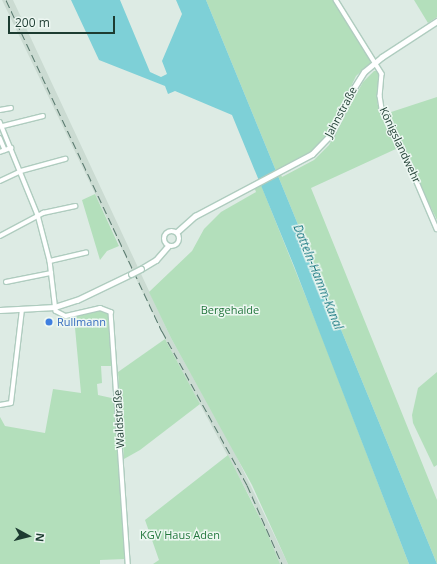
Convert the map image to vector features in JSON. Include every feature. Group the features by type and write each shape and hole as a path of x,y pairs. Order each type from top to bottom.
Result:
{"main road":[{"name":"Jahnstraße","path":"177,232 195,216 281,173 312,154 325,141 335,127 355,85 375,62 437,21"},
{"path":"0,310 55,307 77,300 141,269 156,260 168,246 178,244 180,239 177,232 172,230 166,233 164,240 168,246"}],"street":[{"name":"Königslandwehr","path":"336,0 382,74 380,96 384,115 408,161 437,229"},
{"path":"0,110 10,108"},
{"path":"3,126 43,116"},
{"path":"0,122 3,126 38,215 50,261 55,307"},
{"path":"0,138 5,150"},
{"path":"0,152 11,148"},
{"path":"0,181 21,171 64,160"},
{"path":"0,236 38,215 75,206"},
{"path":"50,261 86,253"},
{"path":"6,282 51,273"},
{"name":"Waldstraße","path":"55,307 64,316 105,308 110,310 113,317 128,564"},
{"path":"0,405 9,405 12,402 22,310"}],"shaded area":[{"path":"2,0 13,0 171,338 234,451 288,564 280,564 253,503 165,339"}],"green space":[{"path":"206,0 333,0 373,61 356,76 331,128 322,141 310,152 279,170 282,177 314,160 329,145 363,82 374,71 378,71 381,74 377,103 398,148 311,188 437,500 437,564"},
{"path":"414,0 437,0 437,17 428,23"},
{"path":"437,97 437,220 385,114"},
{"name":"Bergehalde","path":"259,180 320,332 409,564 288,564 252,485 171,338 149,292 192,251 204,229 221,212 256,192 253,184"},
{"path":"95,194 119,246 107,251 100,260 82,200"},
{"path":"102,310 110,316 115,366 101,366 102,383 97,384 98,395 116,399 125,559 100,560 100,564 0,564 0,417 5,426 45,433 53,389 81,393 74,317"},
{"path":"165,339 200,404 140,450 124,459 118,372"},
{"path":"437,372 437,465 434,467 413,423 412,415 418,388"},
{"name":"KGV Haus Aden","path":"228,455 266,530 280,564 153,564 159,560 145,520"}],"water":[{"name":"Datteln-Hamm-Kanal","path":"71,0 120,0 150,72 161,77 167,74 162,61 182,14 176,0 206,0 437,564 409,564 294,266 232,115 175,91 168,94 165,86 99,60"}],"railway":[{"path":"6,0 162,331 247,485 282,564"}],"place":[{"name":"Rullmann","path":"49,322"}]}
